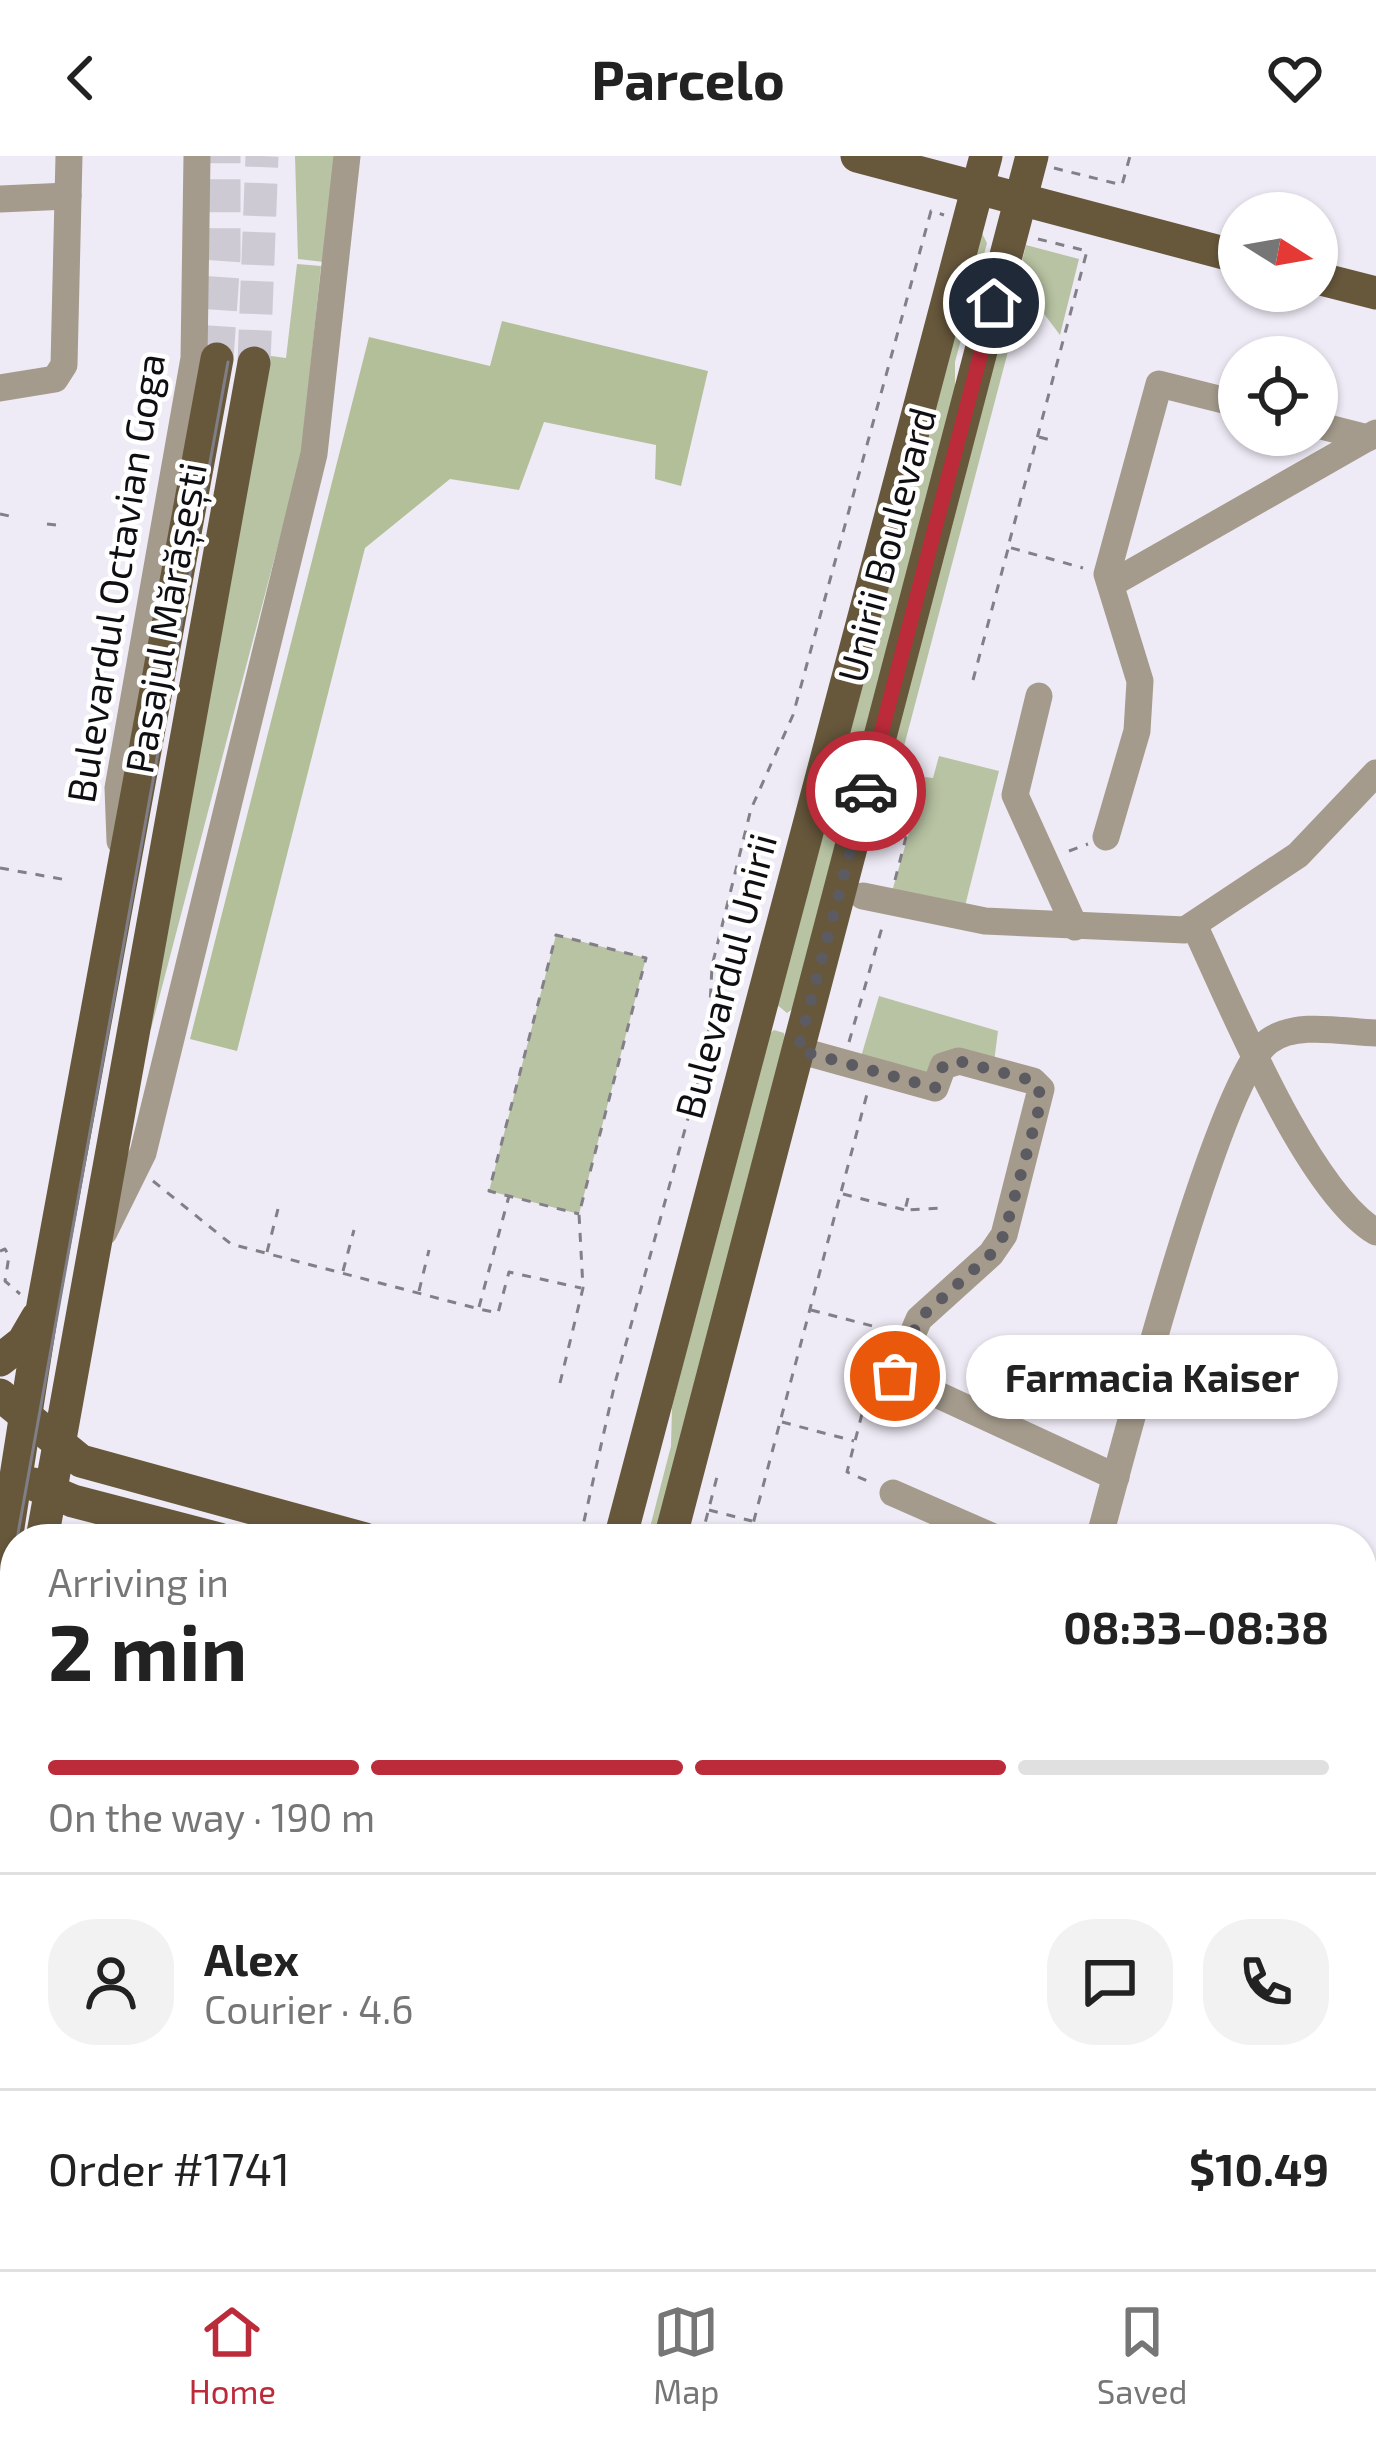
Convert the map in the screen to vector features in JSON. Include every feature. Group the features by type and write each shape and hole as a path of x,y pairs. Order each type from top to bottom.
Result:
{"main road":[{"path":"857,156 982,172 1021,198 1218,251"},
{"path":"1021,198 1032,156"},
{"name":"Bulevardul Unirii","path":"624,1524 982,172"},
{"name":"Unirii Boulevard","path":"674,1524 1021,198"},
{"path":"1338,283 1376,293"},
{"name":"Pasajul Mărășești","path":"122,880 217,359"},
{"name":"Pasajul Mărășești","path":"94,1252 254,363"},
{"path":"823,773 867,785"},
{"name":"Bulevardul Octavian Goga","path":"4,1524 9,1462 25,1419 122,880"},
{"path":"759,1017 801,1039"},
{"path":"45,1524 94,1252"},
{"path":"0,1360 23,1342 43,1305"},
{"path":"0,1395 58,1448 90,1465 309,1524"},
{"path":"9,1462 50,1494 145,1524"}],"street":[{"path":"0,388 55,379 64,365 69,156"},
{"name":"Bulevardul Octavian Goga","path":"122,880 118,788 194,358 197,156"},
{"path":"94,1252 143,1153 314,454 347,156"},
{"path":"0,200 68,196"},
{"path":"1106,837 1137,731 1140,681 1108,574 1159,384 1218,399"},
{"path":"1338,428 1372,435"},
{"path":"1111,584 1372,435"},
{"path":"1039,696 1015,795 1075,927"},
{"path":"876,899 962,918 1176,932 1195,926 1298,855 1376,773"},
{"path":"1195,926 1255,1053 1324,1179 1347,1211 1376,1232"},
{"path":"1103,1524 1171,1286 1232,1104 1255,1053 1276,1036 1297,1031 1376,1033"},
{"path":"801,1039 843,1062 935,1088 943,1066 959,1061 1034,1081 1041,1089 1004,1235 991,1254 919,1319 895,1376 1116,1477"},
{"path":"893,1493 964,1524"}],"path":[{"path":"1072,172 1122,185 1130,156"},
{"path":"583,1524 615,1384 708,1046 712,966 751,808 793,715 931,211 943,214"},
{"path":"973,680 1088,250 1053,242"},
{"path":"1038,436 1052,440"},
{"path":"0,514 14,517"},
{"path":"47,524 56,525"},
{"path":"1009,547 1072,565"},
{"path":"843,1062 876,899 915,802 916,772"},
{"path":"1044,860 1106,837"},
{"path":"0,868 67,880"},
{"path":"560,1383 583,1288 579,1214 646,958 556,934 489,1191 579,1214"},
{"path":"708,1510 754,1522 868,1087"},
{"path":"144,1174 231,1244 267,1254 499,1313 509,1272 583,1288"},
{"path":"840,1193 905,1210 941,1208"},
{"path":"479,1309 508,1196"},
{"path":"905,1210 908,1198"},
{"path":"267,1254 278,1209"},
{"path":"342,1273 354,1229"},
{"path":"0,1251 5,1249 9,1256 5,1281 43,1305"},
{"path":"418,1293 429,1250"},
{"path":"811,1310 884,1329 848,1472 893,1493"},
{"path":"781,1422 855,1441"},
{"path":"704,1524 718,1473"}],"green space":[{"path":"295,156 334,156 324,262 298,259"},
{"path":"982,233 987,243 955,362 955,390 864,735 855,738 850,733"},
{"path":"1026,245 1079,259 1060,335 1032,298 1015,291"},
{"path":"297,264 321,266 301,457 151,1029 143,1028 264,355 286,358"},
{"path":"1009,303 1020,306 898,769 909,772 891,782 889,763"},
{"path":"502,321 708,371 681,486 655,479 656,445 544,422 519,490 450,479 365,548 237,1051 190,1039 369,337 490,366"},
{"path":"939,756 999,771 962,918 889,902 925,777 933,778"},
{"path":"835,801 845,809 794,1008 787,1013 776,1004 829,804"},
{"path":"556,935 646,958 579,1214 489,1191"},
{"path":"879,996 998,1031 993,1070 959,1061 935,1088 858,1067"},
{"path":"774,1030 784,1033 786,1042 661,1524 651,1524 671,1446 672,1407 767,1036"}],"tunnel":[{"path":"217,359 224,156"},
{"path":"254,363 262,156"}],"tram line":[{"path":"20,1524 228,362"}],"way so far":[{"path":"866,791 798,1050 935,1088 943,1066 959,1061 1034,1081 1042,1098 1009,1224 999,1245 919,1319 895,1376"}],"place":[{"name":"Farmacia Kaiser","path":"895,1376"}],"route":[{"path":"866,791 994,303"}]}
